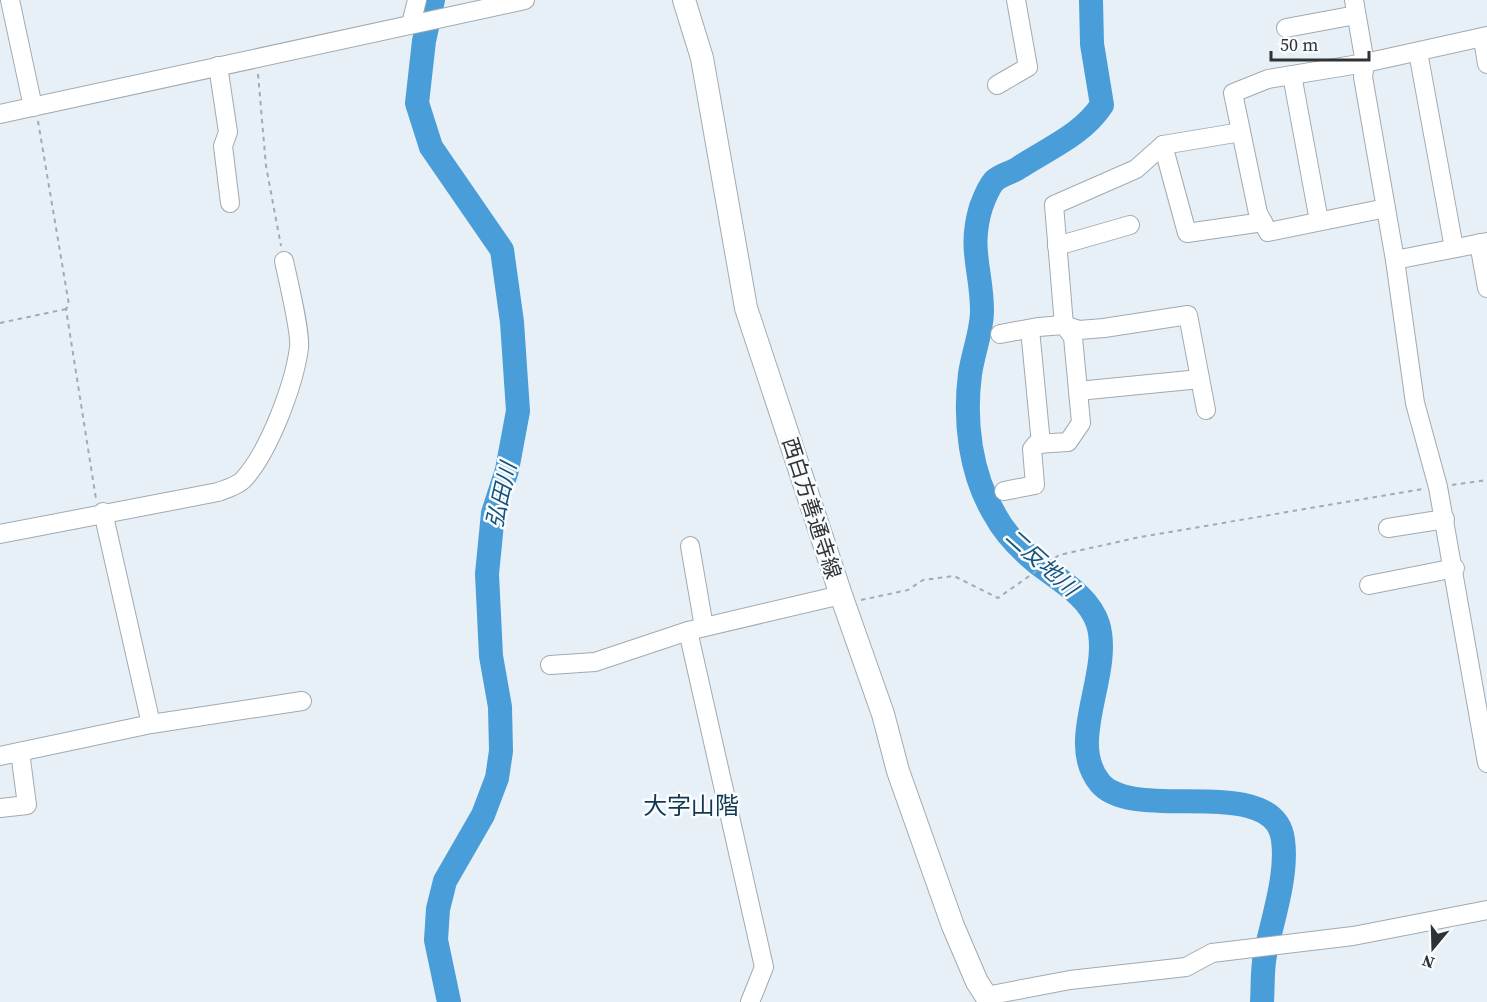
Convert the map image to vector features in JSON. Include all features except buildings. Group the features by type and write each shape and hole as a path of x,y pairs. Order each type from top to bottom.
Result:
{"main road":[{"name":"西白方善通寺線","path":"684,0 702,58 746,308 883,714 898,771 952,926 977,982 988,999"}],"street":[{"path":"412,24 417,0"},
{"path":"0,114 525,0"},
{"path":"997,85 1028,67 1016,0"},
{"path":"6,1 34,106"},
{"path":"1286,28 1355,7 1365,63 1363,77 1395,260 1415,403 1438,487 1480,678 1487,763"},
{"path":"1386,208 1268,232 1258,213 1233,93 1268,79 1365,63 1485,37 1487,64"},
{"path":"1418,52 1454,248"},
{"path":"218,66 233,117 228,132 218,147 230,203"},
{"path":"1292,75 1320,222"},
{"path":"1004,491 1035,485 1032,449 1036,444 1068,442 1081,423 1073,337 1064,326 1054,205 1136,169 1163,145 1241,132"},
{"path":"1163,145 1187,233 1263,222"},
{"path":"1057,246 1130,225"},
{"path":"1395,260 1483,242 1487,288"},
{"path":"0,534 218,492 242,482 257,460 290,385 300,346 284,261"},
{"path":"1000,334 1064,326 1079,330 1104,328 1188,315 1206,410"},
{"path":"1030,329 1041,444"},
{"path":"1078,391 1200,379"},
{"path":"101,513 152,724"},
{"path":"1388,528 1445,519"},
{"path":"690,546 696,629 764,967 750,1002"},
{"path":"1369,585 1455,568"},
{"path":"550,665 595,662 696,629 841,595"},
{"path":"0,756 152,724 302,701"},
{"path":"0,808 27,805 20,752"},
{"path":"988,999 1070,980 1186,967 1212,953 1353,936 1487,910"}],"path":[{"path":"256,58 266,166 284,261"},
{"path":"34,106 68,294 69,305 66,309 101,513"},
{"path":"0,323 66,309"},
{"path":"841,595 863,600 908,590 923,580 954,576 998,598 1059,555 1140,537 1487,480"}],"waterway":[{"name":"弘田川","path":"433,0 424,41 417,103 431,147 502,250 512,322 518,411 507,470 493,513 487,574 491,656 500,707 501,751 497,778 483,815 445,881 438,909 436,940 449,1002"},
{"name":"二反地川","path":"1091,0 1092,44 1102,105 1075,133 994,181 981,207 977,222 976,248 982,311 968,392 971,447 980,482 1003,529 1031,558 1081,597 1094,614 1098,624 1101,643 1100,664 1088,727 1087,747 1090,766 1100,783 1117,794 1142,800 1230,803 1255,808 1274,820 1283,840 1284,854 1278,898 1264,961 1262,1002"}],"district":[{"name":"大字山階","path":"691,805"}]}
